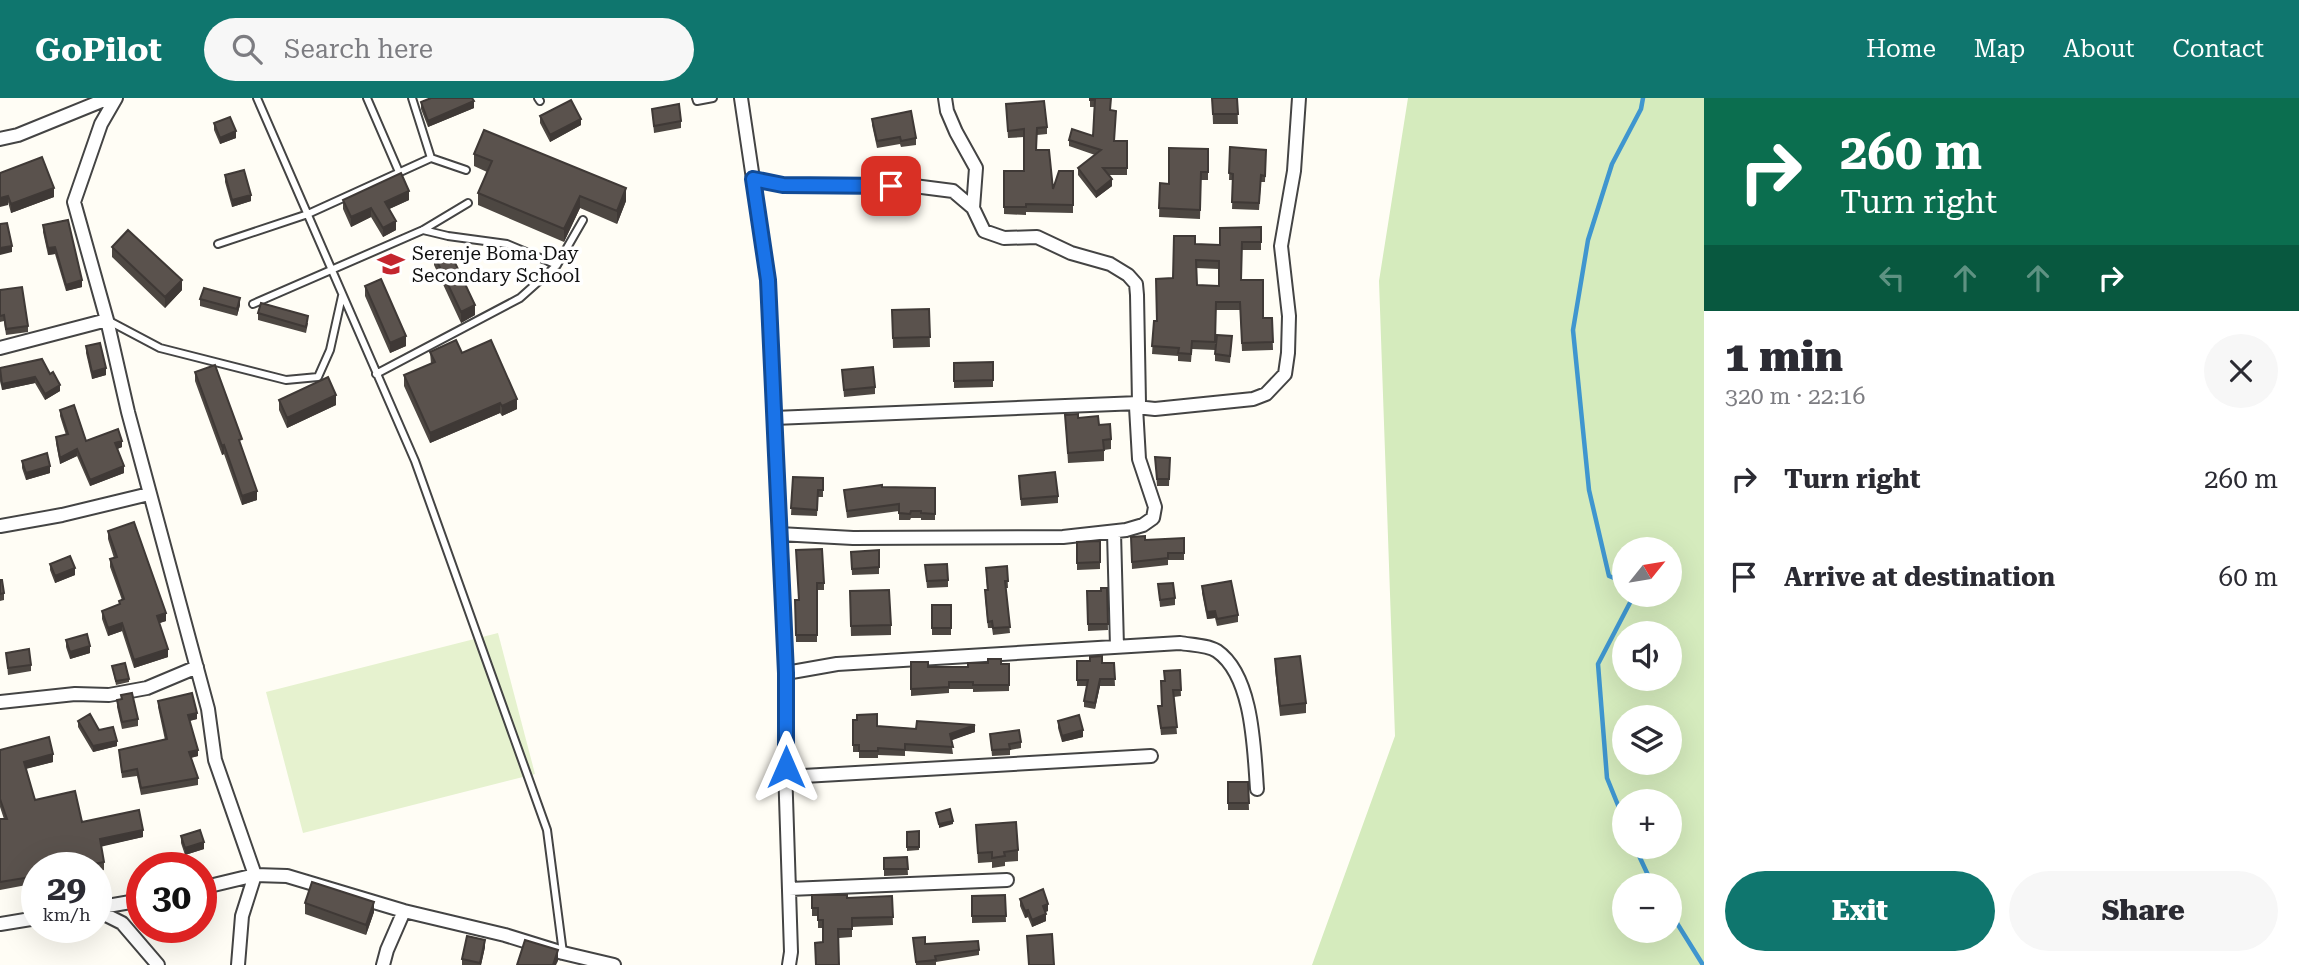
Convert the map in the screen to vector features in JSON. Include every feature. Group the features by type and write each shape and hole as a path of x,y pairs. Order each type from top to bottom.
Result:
{"street":[{"path":"0,139 18,135 109,98"},
{"path":"116,98 101,124 74,202 107,320 149,494 208,709 215,760 255,875 242,916 237,965"},
{"path":"741,98 768,280 786,673 791,951 789,965"},
{"path":"945,98 956,132 976,168 973,208"},
{"path":"774,418 1137,405 1155,409 1253,399 1274,388 1285,374 1289,353 1289,316 1281,246 1294,171 1299,98"},
{"path":"753,179 783,185 914,186 953,191 973,208 984,230 1004,238 1037,237 1071,253 1110,264 1128,275 1136,284 1139,459 1155,506 1153,518 1143,526 1063,537 853,538 779,534"},
{"path":"0,348 107,320"},
{"path":"0,526 62,515 149,494"},
{"path":"1114,532 1117,647"},
{"path":"786,673 837,664 1180,643 1215,649 1235,668 1252,722 1257,789"},
{"path":"0,702 75,694 109,695 147,688 197,667"},
{"path":"786,777 1151,756"},
{"path":"217,884 255,875 287,876 404,911 505,935 591,962 614,965"},
{"path":"789,889 1007,880"},
{"path":"383,965 404,911"},
{"path":"112,918 122,923 158,965"},
{"path":"0,924 21,921"}],"lane":[{"path":"257,98 415,461 547,830 563,953"},
{"path":"367,98 399,173"},
{"path":"412,98 432,158"},
{"path":"696,98 697,101 713,98"},
{"path":"218,244 308,214 432,158 466,170"},
{"path":"253,304 423,230 468,203"},
{"path":"376,374 520,298 556,265 583,220"},
{"path":"423,230 507,244 556,265"},
{"path":"107,320 160,348 286,380 318,377 330,350 342,296"}],"green space":[{"path":"1408,98 1704,98 1704,965 1312,965 1395,736 1379,281"},
{"path":"498,633 535,774 303,833 266,692"}],"building":[{"path":"431,98 472,98 474,101 428,121 421,102"},
{"path":"1090,98 1111,98 1110,110 1116,111 1114,141 1127,141 1127,168 1103,168 1112,179 1096,192 1078,168 1101,150 1069,140 1072,129 1093,136 1095,100"},
{"path":"1212,98 1237,98 1238,114 1213,114"},
{"path":"571,100 581,119 550,135 540,116"},
{"path":"1044,101 1047,127 1037,128 1036,150 1049,150 1053,189 1059,171 1073,171 1073,205 1026,204 1026,207 1004,207 1004,171 1024,171 1024,129 1008,131 1006,104"},
{"path":"679,104 681,121 654,126 652,109"},
{"path":"911,111 916,138 901,141 900,137 877,141 872,119"},
{"path":"230,117 236,131 220,138 214,123"},
{"path":"484,130 626,188 617,211 580,196 564,229 478,193 492,161 474,154"},
{"path":"1230,147 1266,150 1265,176 1261,175 1259,203 1232,202"},
{"path":"1169,148 1208,149 1208,172 1201,172 1200,210 1159,208 1160,183 1169,184"},
{"path":"42,157 54,188 11,204 8,196 0,198 0,173"},
{"path":"244,170 251,195 232,200 225,175"},
{"path":"401,173 409,191 385,202 396,221 383,228 371,208 351,217 343,200"},
{"path":"68,220 82,280 66,285 55,247 48,248 43,225"},
{"path":"7,223 12,246 0,248 0,224"},
{"path":"1261,227 1261,242 1242,242 1241,280 1263,280 1263,318 1272,318 1273,342 1242,343 1240,302 1216,302 1215,342 1192,341 1191,354 1178,353 1179,348 1152,346 1154,321 1157,321 1156,279 1173,278 1174,236 1195,236 1195,244 1220,245 1220,228","holes":["1196,260 1219,261 1219,286 1197,285"]},
{"path":"128,230 182,280 165,297 112,247"},
{"path":"448,248 475,305 461,312 434,255"},
{"path":"381,279 406,336 390,343 365,286"},
{"path":"22,287 28,326 6,329 4,315 0,316 0,290"},
{"path":"204,288 240,298 237,309 200,299"},
{"path":"261,303 308,316 306,327 258,313"},
{"path":"929,309 930,337 893,338 892,310"},
{"path":"1217,335 1232,336 1230,356 1215,354"},
{"path":"456,340 462,353 491,340 517,399 502,406 500,403 430,433 404,375 435,362 430,352"},
{"path":"100,343 106,368 92,372 86,346"},
{"path":"42,359 60,385 45,394 35,377 2,384 0,368"},
{"path":"993,362 993,380 954,381 954,363"},
{"path":"215,365 242,439 239,440 257,491 242,496 195,372"},
{"path":"873,367 875,387 844,390 842,370"},
{"path":"328,377 336,395 287,418 279,400"},
{"path":"74,405 86,441 118,429 122,441 115,443 124,466 90,480 77,449 60,458 56,437 68,434 60,410"},
{"path":"1078,414 1078,418 1098,416 1099,425 1110,424 1111,439 1103,440 1104,450 1068,453 1065,415"},
{"path":"47,453 50,466 26,473 22,461"},
{"path":"1155,457 1170,458 1169,479 1157,479"},
{"path":"1055,472 1058,496 1021,499 1019,476"},
{"path":"793,477 823,478 823,490 818,490 817,510 791,508"},
{"path":"882,485 935,488 935,514 921,511 899,513 899,504 847,511 844,490"},
{"path":"134,522 166,613 157,616 168,649 134,660 122,623 108,628 102,611 120,604 119,601 124,599 110,559 117,557 108,531"},
{"path":"1145,536 1145,540 1184,538 1184,553 1168,553 1168,558 1132,562 1131,537"},
{"path":"1100,541 1100,562 1077,563 1077,542"},
{"path":"822,549 824,583 817,583 817,635 796,635 795,600 799,600 796,550"},
{"path":"879,550 879,567 852,569 851,552"},
{"path":"70,556 75,568 55,576 50,564"},
{"path":"947,564 948,580 927,581 925,565"},
{"path":"1007,566 1008,581 1005,581 1010,627 993,628 992,621 988,622 986,568"},
{"path":"0,580 4,593 0,594"},
{"path":"1231,581 1238,615 1217,619 1215,611 1207,612 1202,586"},
{"path":"1173,583 1175,598 1160,600 1158,584"},
{"path":"1101,588 1107,588 1108,624 1088,624 1087,591 1101,591"},
{"path":"889,590 891,625 851,626 850,591"},
{"path":"932,605 951,605 951,628 932,628"},
{"path":"87,634 90,646 70,652 66,640"},
{"path":"29,649 31,665 8,668 6,653"},
{"path":"1102,656 1102,663 1114,663 1115,679 1100,679 1095,703 1084,701 1088,680 1077,680 1077,661 1090,661 1090,657"},
{"path":"1300,656 1306,703 1280,706 1275,659"},
{"path":"988,659 1001,659 1001,664 1009,664 1009,685 949,682 949,687 911,689 911,662 928,662 928,667 968,667 968,663 988,663"},
{"path":"125,663 129,679 116,681 112,666"},
{"path":"1180,670 1181,690 1173,690 1177,727 1161,728 1158,706 1162,706 1161,681 1165,681 1164,671"},
{"path":"132,693 138,719 122,722 117,700 122,699 121,695"},
{"path":"192,693 197,713 188,715 198,750 189,752 198,778 141,788 137,769 122,772 119,750 167,739 158,701"},
{"path":"90,714 99,730 113,727 117,741 93,746 78,721"},
{"path":"877,714 877,726 916,729 917,721 975,725 950,734 953,747 905,744 905,750 878,748 878,751 859,751 859,745 853,745 853,720 857,720 857,715"},
{"path":"1079,715 1083,730 1062,736 1058,721"},
{"path":"1019,730 1021,742 1009,744 1010,749 992,750 990,734"},
{"path":"49,737 53,754 24,762 35,800 75,791 82,822 139,810 143,830 100,839 102,852 21,852 21,879 0,882 0,819 7,819 0,799 0,750"},
{"path":"1228,782 1248,782 1249,803 1228,803"},
{"path":"950,809 953,821 939,824 936,813"},
{"path":"1016,822 1018,850 1004,852 1005,856 992,858 992,852 978,853 976,825"},
{"path":"200,830 204,842 185,848 181,836"},
{"path":"919,831 919,847 907,847 907,832"},
{"path":"907,857 908,869 884,869 884,858"},
{"path":"312,882 374,902 366,925 305,903"},
{"path":"1043,889 1048,904 1043,906 1046,914 1032,920 1020,899"},
{"path":"812,895 847,895 847,898 892,896 893,917 852,918 852,929 838,929 839,965 816,965 815,943 823,942 823,920 818,920 818,908 812,908"},
{"path":"1005,895 1006,916 972,916 972,896"},
{"path":"1052,934 1054,965 1029,965 1027,936"},
{"path":"467,936 485,940 480,963 462,959"},
{"path":"925,937 925,944 978,941 979,950 935,956 936,960 916,962 913,938"},
{"path":"525,940 558,950 553,965 517,965"}],"waterway":[{"path":"1612,577 1609,576 1589,490 1573,330 1588,240 1612,164 1641,109 1643,98"},
{"path":"1612,790 1607,778 1598,664 1628,607"},
{"path":"1641,859 1647,873"},
{"path":"1682,931 1703,965"}],"place":[{"name":"Serenje Boma Day Secondary School","path":"391,264"}],"route":[{"path":"786,767 786,673 768,280 753,179 783,185 891,186"}]}
